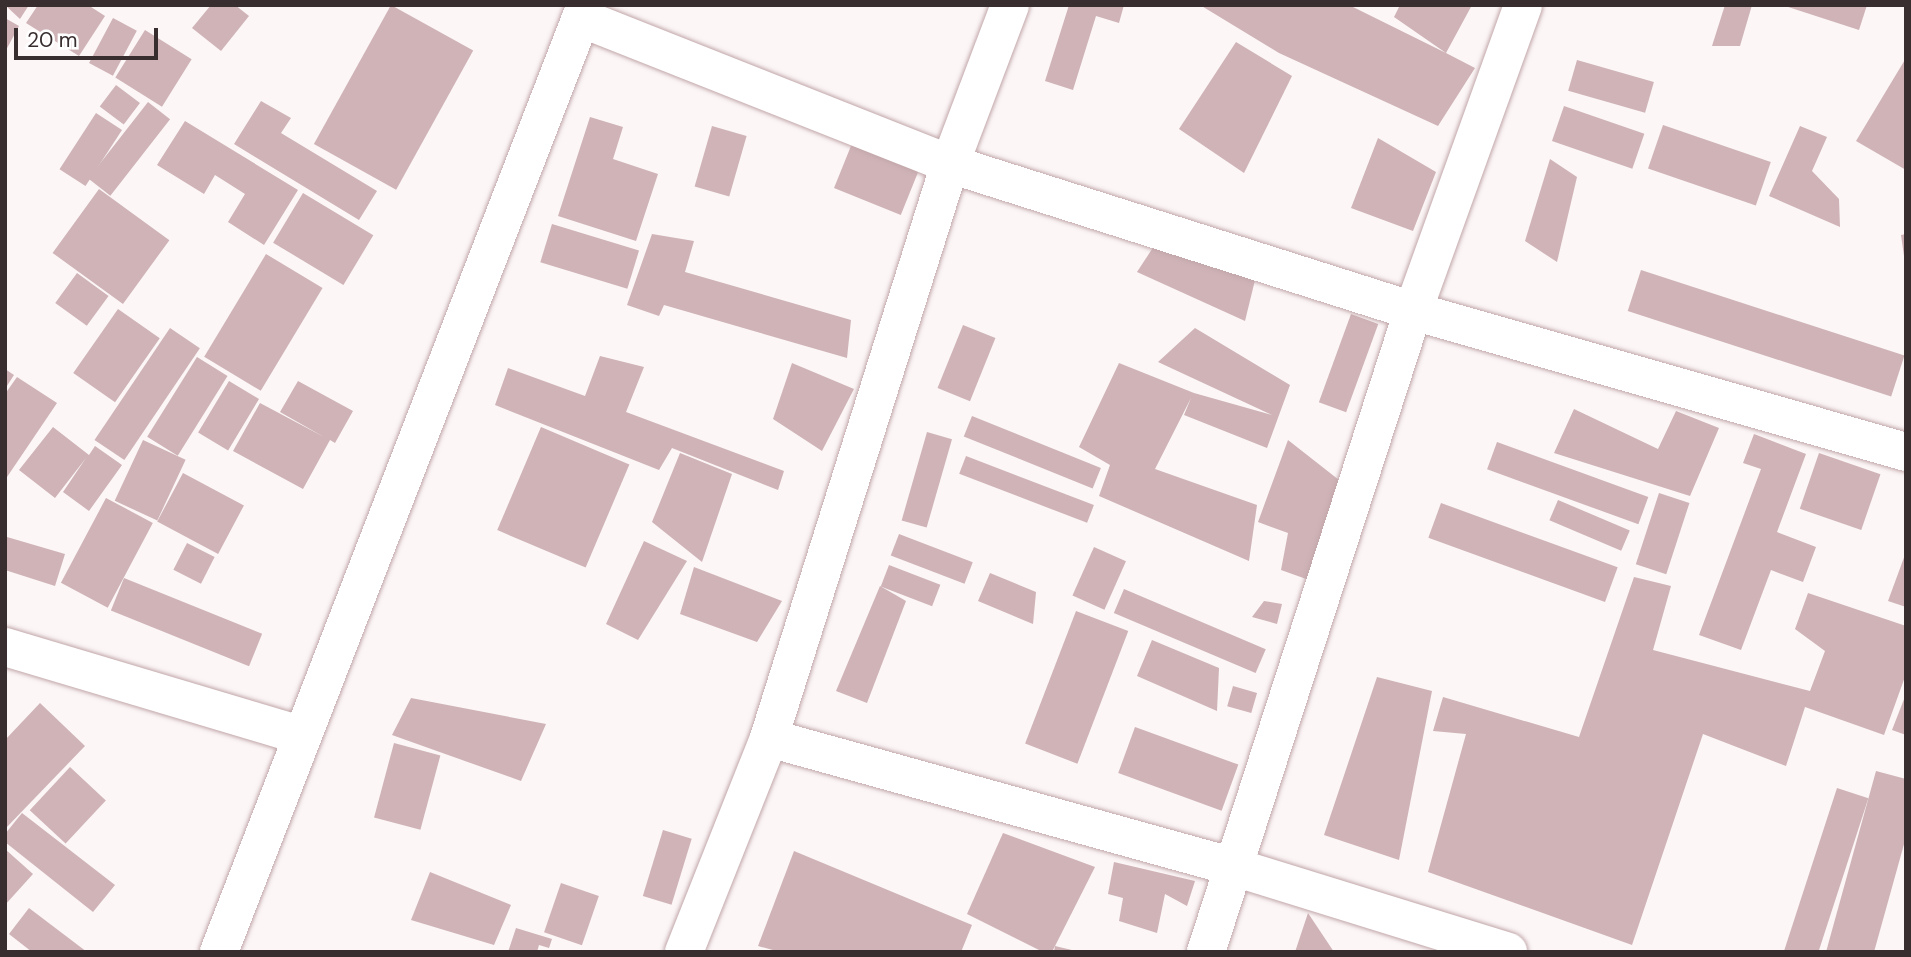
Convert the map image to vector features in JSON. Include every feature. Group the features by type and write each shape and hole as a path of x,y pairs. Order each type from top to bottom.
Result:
{"street":[{"path":"684,952 769,738 950,164 1010,5"},
{"path":"1206,952 1413,311 1523,5"},
{"path":"219,952 583,12 950,164 1413,311 1906,452"},
{"path":"5,648 301,735"},
{"path":"769,738 1234,867 1508,952"}],"building":[{"path":"5,5 29,5 20,19"},
{"path":"38,5 88,5 105,16 79,56 26,23"},
{"path":"211,5 235,5 249,16 221,51 192,28"},
{"path":"391,5 473,51 396,190 314,144"},
{"path":"1069,5 1124,5 1119,23 1096,16 1073,90 1045,81"},
{"path":"1200,5 1349,5 1475,68 1438,126 1279,53"},
{"path":"1400,5 1472,5 1446,53 1394,17"},
{"path":"1725,5 1752,5 1740,46 1712,46"},
{"path":"1782,5 1867,5 1859,30"},
{"path":"5,18 19,26 5,52"},
{"path":"113,18 137,31 113,76 89,63"},
{"path":"145,30 192,59 162,107 115,77"},
{"path":"1236,42 1292,76 1244,173 1179,129"},
{"path":"1906,58 1906,170 1856,141"},
{"path":"1577,60 1654,82 1645,113 1568,91"},
{"path":"116,85 140,103 124,125 100,107"},
{"path":"261,101 291,118 281,133 377,191 359,220 234,144"},
{"path":"148,102 170,119 110,196 88,178"},
{"path":"1564,106 1644,134 1632,169 1552,141"},
{"path":"96,113 122,130 86,186 60,169"},
{"path":"590,117 623,127 613,159 658,174 636,241 558,216"},
{"path":"185,121 298,190 264,245 228,222 245,194 215,175 204,194 157,165"},
{"path":"1663,125 1771,162 1756,206 1648,168"},
{"path":"712,126 747,136 729,196 695,187"},
{"path":"1800,126 1827,137 1812,171 1839,199 1840,227 1769,196"},
{"path":"855,136 922,163 901,215 834,188"},
{"path":"1378,138 1436,172 1413,231 1351,208"},
{"path":"1550,159 1577,177 1557,262 1525,241"},
{"path":"99,189 169,240 123,304 53,253"},
{"path":"303,193 373,235 343,285 273,243"},
{"path":"552,224 639,251 627,289 540,262"},
{"path":"652,234 694,241 685,272 851,320 847,358 664,305 659,316 627,305"},
{"path":"1906,234 1906,256 1904,256 1901,235"},
{"path":"1156,243 1257,272 1245,321 1137,272"},
{"path":"266,254 323,288 261,391 204,357"},
{"path":"1641,270 1904,356 1891,396 1628,311"},
{"path":"77,273 109,296 87,326 55,303"},
{"path":"118,309 160,338 115,402 73,373"},
{"path":"1351,314 1378,324 1346,412 1319,402"},
{"path":"963,325 995,338 970,401 938,388"},
{"path":"170,328 200,348 124,460 95,440"},
{"path":"1195,328 1290,385 1267,448 1184,415 1191,398 1155,469 1257,505 1249,561 1099,496 1110,465 1079,447 1119,363 1194,393 1272,415 1158,362"},
{"path":"600,356 644,367 626,412 784,471 778,490 672,448 659,470 495,405 508,368 585,396"},
{"path":"197,357 228,376 178,456 147,437"},
{"path":"792,363 854,389 822,451 773,419"},
{"path":"5,369 14,375 5,389"},
{"path":"17,377 57,403 5,480 5,394"},
{"path":"229,381 259,399 228,450 198,432"},
{"path":"298,381 353,411 335,443 330,440 303,489 233,451 260,403 324,437 280,412"},
{"path":"1574,409 1658,449 1676,411 1719,428 1690,496 1554,453"},
{"path":"972,416 1101,468 1093,488 964,436"},
{"path":"53,427 89,455 95,446 122,465 89,511 63,492 86,458 55,498 19,470"},
{"path":"541,427 629,465 586,568 497,530"},
{"path":"927,432 952,439 927,528 902,520"},
{"path":"1754,434 1806,454 1777,532 1816,547 1803,582 1771,570 1741,650 1699,635 1761,469 1743,463"},
{"path":"143,440 186,460 157,521 115,501"},
{"path":"1288,440 1339,480 1309,580 1281,570 1288,533 1258,522"},
{"path":"1497,442 1648,497 1638,524 1487,469"},
{"path":"680,453 732,474 702,562 652,522"},
{"path":"1819,453 1880,474 1861,530 1800,509"},
{"path":"966,456 1094,505 1087,523 959,474"},
{"path":"183,473 244,505 218,554 157,522"},
{"path":"1659,493 1689,503 1666,574 1636,564"},
{"path":"106,498 153,523 108,608 61,583"},
{"path":"1558,500 1630,530 1621,551 1549,520"},
{"path":"1441,503 1618,567 1605,602 1428,538"},
{"path":"899,534 973,562 965,584 891,555"},
{"path":"7,537 65,554 55,586 5,570"},
{"path":"644,541 687,561 638,640 606,624"},
{"path":"187,543 215,557 201,584 173,570"},
{"path":"1094,547 1126,561 1104,610 1072,595"},
{"path":"1906,552 1906,607 1888,601"},
{"path":"889,565 940,585 932,606 881,586"},
{"path":"694,567 782,601 757,642 680,614"},
{"path":"990,573 1036,592 1033,624 978,601"},
{"path":"1634,577 1671,586 1653,650 1810,691 1825,651 1795,629 1808,593 1906,626 1906,674 1884,735 1805,707 1786,766 1703,734 1632,945 1428,872 1466,734 1433,731 1443,697 1579,737"},
{"path":"124,578 262,634 249,666 111,610"},
{"path":"880,586 906,601 867,703 836,691"},
{"path":"1124,589 1266,649 1256,673 1114,613"},
{"path":"1264,601 1282,604 1277,624 1252,617"},
{"path":"1076,611 1128,631 1077,764 1025,744"},
{"path":"1152,640 1219,668 1217,711 1137,676"},
{"path":"1377,677 1432,691 1399,860 1324,835"},
{"path":"1233,686 1257,693 1251,713 1227,706"},
{"path":"1906,694 1906,735 1892,730"},
{"path":"411,698 546,724 521,781 392,735"},
{"path":"40,703 85,746 5,829 5,740"},
{"path":"1135,727 1238,765 1222,811 1118,773"},
{"path":"394,743 440,755 420,830 374,817"},
{"path":"70,767 106,800 66,844 30,810"},
{"path":"1876,771 1906,779 1906,837 1874,952 1826,952"},
{"path":"1837,788 1868,798 1818,952 1784,952"},
{"path":"22,813 115,885 93,912 5,842 5,834"},
{"path":"663,830 692,839 672,905 643,896"},
{"path":"1003,833 1095,867 1052,952 1043,952 967,914"},
{"path":"5,849 33,874 5,905"},
{"path":"794,851 972,925 961,952 780,952 758,946"},
{"path":"1114,862 1195,881 1187,906 1165,894 1157,933 1119,921 1123,898 1108,894"},
{"path":"430,872 511,905 494,945 411,920"},
{"path":"561,883 599,896 582,945 544,932"},
{"path":"29,908 87,952 32,952 9,934"},
{"path":"1308,913 1334,952 1295,952"},
{"path":"516,928 552,939 549,948 539,945 537,952 508,952"},
{"path":"1055,946 1076,951 1076,952 1054,952"}]}
